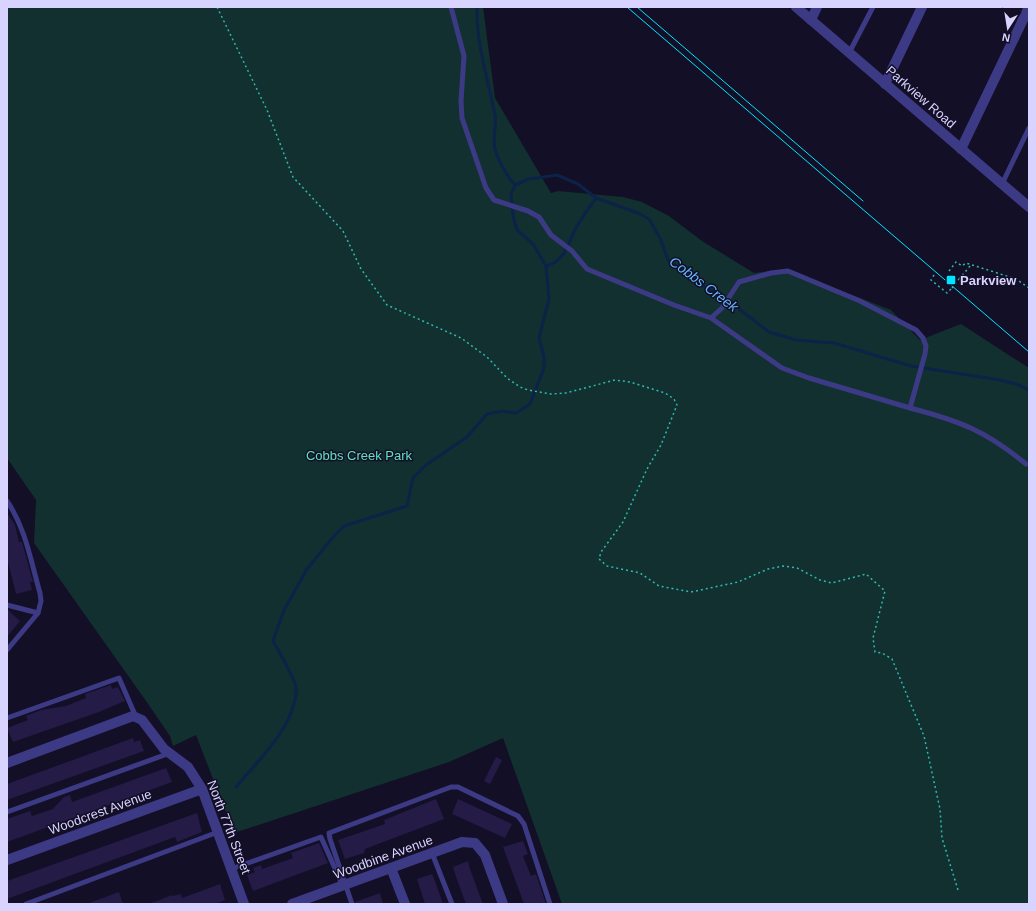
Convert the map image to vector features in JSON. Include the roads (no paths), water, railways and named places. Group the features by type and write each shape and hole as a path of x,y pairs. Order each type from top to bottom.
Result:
{"street":[{"name":"Parkview Road","path":"796,7 1029,207"},
{"path":"811,20 817,7"},
{"path":"886,84 922,7"},
{"path":"961,149 1029,7"},
{"path":"7,763 133,716 136,718"},
{"name":"North 77th Street","path":"136,718 142,720 164,749 188,767 202,789 244,904"},
{"name":"Woodcrest Avenue","path":"7,860 202,789"},
{"name":"Woodbine Avenue","path":"292,904 462,842 475,843 485,855 503,904"},
{"path":"391,868 405,904"}],"lane":[{"path":"451,7 464,56 461,100 462,118 486,188 494,200 539,217 551,235 572,251 587,268 674,305 711,318 782,368 808,378 950,419 975,428 1004,446 1026,464"},
{"path":"849,53 873,7"},
{"path":"1002,184 1029,128"},
{"path":"711,318 722,308 739,282 771,273 788,272 860,301 916,330 923,338 926,346 925,354 910,408"},
{"path":"7,501 17,516 28,550 41,601 38,613 7,650"},
{"path":"7,604 38,613"},
{"path":"7,718 119,678 136,718"},
{"path":"7,812 170,753"},
{"path":"344,885 329,833 451,787 458,787 518,816 524,824 550,904"},
{"path":"26,904 218,832"},
{"path":"231,868 321,836 352,904"},
{"path":"432,852 452,904"}],"waterway":[{"name":"Cobbs Creek","path":"477,7 480,48 495,115 495,149 498,158 515,185 529,179 557,175 578,184 596,198 638,213 649,219 660,238 668,260 703,286 721,295 769,332 796,340 834,343 911,366 1000,380 1016,384 1029,390"},
{"path":"236,787 275,741 290,715 295,702 295,684 273,641 284,610 307,569 344,526 407,506 413,478 426,465 467,437 487,414 502,411 516,413 530,404 544,368 544,357 539,338 549,299 546,266 533,244 517,230 513,216 511,194 515,185"},
{"path":"546,266 553,264 566,250 577,226 596,198"}],"tram line":[{"path":"627,7 1029,352"},
{"path":"637,7 863,201"}],"place":[{"name":"Parkview","path":"951,280"}],"park label":[{"name":"Cobbs Creek Park","path":"359,455"}]}
